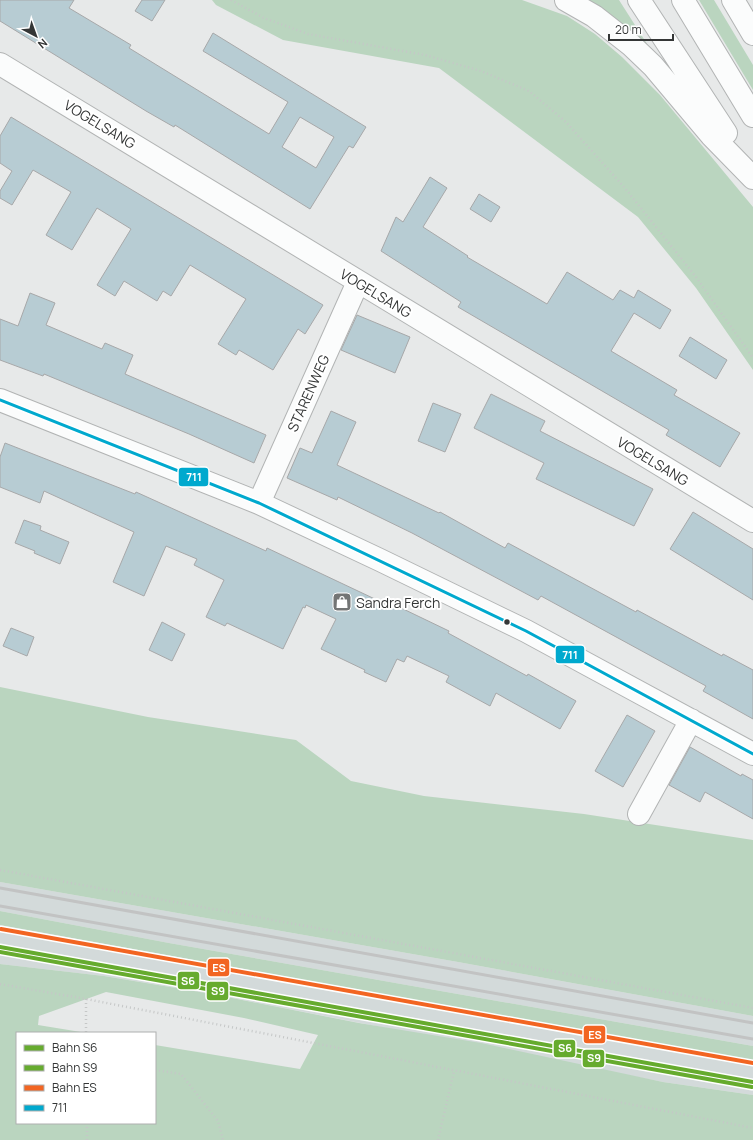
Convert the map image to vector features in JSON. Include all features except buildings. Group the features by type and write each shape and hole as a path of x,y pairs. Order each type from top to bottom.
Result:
{"main road":[{"path":"566,0 594,16 637,50 653,66 711,135 753,178"},
{"path":"639,0 753,173"},
{"path":"683,0 753,116"},
{"path":"733,0 753,34"},
{"name":"VOGELSANG","path":"0,64 753,521"},
{"name":"STARENWEG","path":"259,504 358,282"},
{"path":"0,400 259,504 526,631 753,754"},
{"path":"639,814 691,720"}],"path":[{"path":"231,0 264,18 308,34 425,55 481,71 529,92 566,122 624,187 696,277 753,358"},
{"path":"0,870 753,1008"},
{"path":"0,984 86,999 753,1128"},
{"path":"86,999 86,1032"},
{"path":"156,1070 181,1074 218,1121 223,1140"},
{"path":"438,1140 454,1071"},
{"path":"87,1124 87,1140"}],"shaded area":[{"path":"0,882 458,962 753,1016 753,1046 169,943 0,911"},
{"path":"0,925 753,1061 753,1095 663,1082 212,994 104,976 0,964"}],"green space":[{"path":"212,0 522,0 567,16 595,34 622,57 660,95 753,207 753,370 696,288 638,217 439,68 283,40 216,5"},
{"path":"586,0 619,0 649,47"},
{"path":"699,0 714,0 753,65 753,90"},
{"path":"0,687 148,717 296,740 351,781 424,796 584,814 753,840 753,1016 458,962 0,882"},
{"path":"0,911 169,943 753,1046 753,1061 0,925"},
{"path":"0,964 104,976 212,994 359,1023 481,1043 663,1082 753,1095 753,1140 0,1140"}],"railway":[{"path":"0,888 753,1023"},
{"path":"0,906 753,1039"}],"rail line":[{"name":"ES","path":"1,929 753,1063"},
{"name":"S6","path":"0,947 753,1082"},
{"name":"S9","path":"0,952 752,1087"}],"transit line":[{"name":"711","path":"0,400 259,503 526,631 753,754"}],"place":[{"name":"Sandra Ferch","path":"342,602"}]}
